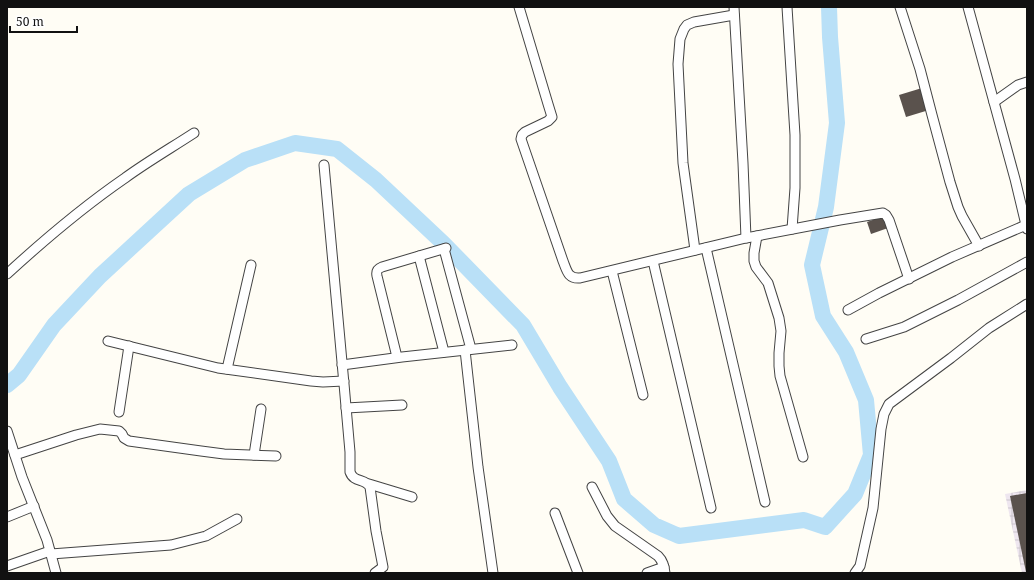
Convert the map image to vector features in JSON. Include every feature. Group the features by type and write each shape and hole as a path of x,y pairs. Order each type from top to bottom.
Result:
{"street":[{"path":"519,7 552,117 548,121 524,132 521,138 563,261 572,278 575,279 612,271 746,238 883,213 889,220 909,279"},
{"path":"787,7 795,135 794,229"},
{"path":"900,7 920,69 958,207 979,246"},
{"path":"848,310 952,257 1026,227 1015,179 968,7"},
{"path":"694,250 683,163 678,64 680,40 687,25 734,11 746,238"},
{"path":"994,102 1018,85 1027,82"},
{"path":"7,274 85,208 126,178 194,133"},
{"path":"324,165 351,474 354,478 369,484 412,497"},
{"path":"757,236 754,261 756,267 768,283 779,318 781,331 779,354 780,376 803,456"},
{"path":"706,248 765,502"},
{"path":"397,357 376,272 382,267 445,249 468,349 478,467 493,573"},
{"path":"419,256 444,352"},
{"path":"653,261 711,508"},
{"path":"866,339 904,327 958,300 1027,262"},
{"path":"227,369 251,265"},
{"path":"612,271 644,395"},
{"path":"855,573 860,566 873,508 881,429 888,404 989,328 1027,304"},
{"path":"108,341 218,368 311,381 344,381"},
{"path":"342,365 397,357 512,345"},
{"path":"119,412 129,346"},
{"path":"346,408 402,405"},
{"path":"254,455 261,408"},
{"path":"15,455 76,435 100,429 119,431 124,438 128,440 224,454 276,456"},
{"path":"7,431 22,477 51,552 56,573"},
{"path":"369,484 383,567 375,573"},
{"path":"592,487 607,516 615,526 662,559 664,570 647,573"},
{"path":"7,517 34,506"},
{"path":"555,513 578,573"},
{"path":"7,566 51,552 171,545 206,536 237,519"}],"shaded area":[{"path":"1027,490 1027,573 1022,573 1005,494"}],"building":[{"path":"922,88 929,110 906,117 899,95"},
{"path":"884,216 888,228 871,234 867,222"},
{"path":"1027,493 1027,572 1026,572 1010,496"}],"waterway":[{"path":"7,385 19,375 54,325 100,276 189,194 245,160 295,143 337,149 376,180 443,243 523,325 560,387 609,461 624,499 654,525 679,536 804,520 825,527 855,494 871,455 866,400 846,352 823,316 812,265 826,207 837,123 829,7"}]}
